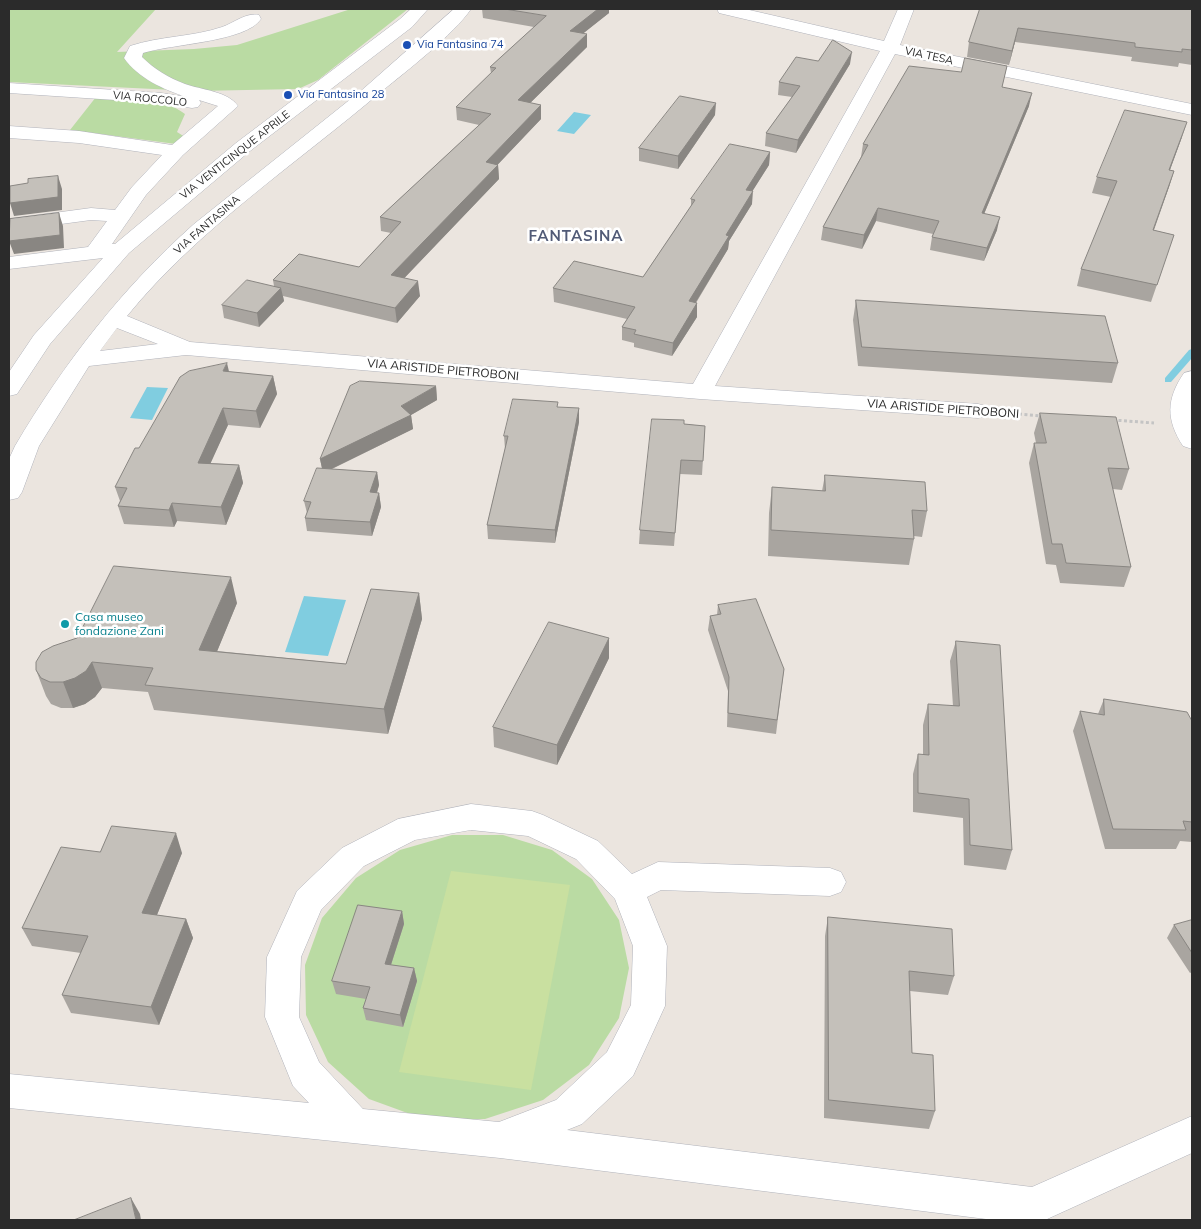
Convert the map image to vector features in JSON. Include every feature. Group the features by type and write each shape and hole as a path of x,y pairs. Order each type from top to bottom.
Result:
{"street":[{"name":"VIA VENTICINQUE APRILE","path":"122,249 243,147 406,23 420,9"},
{"name":"VIA FANTASINA","path":"9,492 26,448 83,360 144,282 200,228 412,56 463,9"},
{"name":"VIA TESA","path":"725,9 890,48 1192,110"},
{"path":"700,392 890,48 906,9"},
{"path":"96,252 139,191 176,151 229,106 194,94 158,78 143,68 134,58 136,50 148,45 211,36 234,29 253,19"},
{"name":"VIA ROCCOLO","path":"9,88 161,98 195,104 222,113"},
{"path":"9,132 103,141 176,151"},
{"path":"58,148 83,148 103,141"},
{"path":"9,225 91,214 121,216"},
{"path":"9,263 122,249"},
{"path":"9,388 42,340 122,249"},
{"name":"VIA ARISTIDE PIETROBONI","path":"114,320 186,348"},
{"name":"VIA ARISTIDE PIETROBONI","path":"83,360 186,348 700,392 978,412"},
{"path":"1189,433 1180,404 1183,390 1192,378"},
{"path":"353,1124 306,1074 282,1017 284,957 309,901 353,857 409,828 472,817 532,824 587,850 628,891 650,946 648,1006 620,1064 569,1112 500,1140"},
{"path":"628,891 658,876 830,882"},
{"path":"9,1091 500,1140 1034,1206 1192,1134"}],"path":[{"name":"VIA ARISTIDE PIETROBONI","path":"978,412 1047,416"},
{"path":"1107,420 1189,433"}],"green space":[{"path":"9,9 156,9 117,52 237,45 351,9 408,9 318,80 298,89 195,91 9,82"},
{"path":"96,97 143,100 166,104 176,108 185,114 177,132 185,137 176,144 70,130"},
{"path":"452,835 503,835 552,850 592,879 619,920 629,968 619,1018 589,1065 543,1100 485,1119 424,1119 369,1099 328,1062 306,1015 305,965 322,918 356,878 400,850"},
{"path":"451,871 570,885 531,1090 399,1072"}],"water":[{"path":"574,112 591,115 574,134 557,131"},
{"path":"147,387 168,388 152,420 130,418"},
{"path":"304,596 346,600 328,656 285,652"}],"building":[{"path":"505,9 598,9 570,31 587,34 518,100 541,105 486,162 498,165 391,275 418,281 395,308 273,280 299,254 359,267 401,222 380,217 491,114 456,107 496,68 490,67 546,16"},
{"path":"980,9 1192,9 1192,50 1182,49 1182,52 1135,47 1135,43 1018,28 1012,51 969,42"},
{"path":"833,40 852,52 798,140 766,133 800,86 779,82 796,57 818,61"},
{"path":"965,58 1007,66 1002,87 1032,93 982,213 1000,217 987,248 932,237 939,221 878,208 864,235 823,227 868,145 863,144 909,66 961,72"},
{"path":"680,96 716,103 678,156 639,148"},
{"path":"1125,110 1187,122 1169,170 1174,171 1153,230 1174,235 1157,285 1081,269 1117,181 1097,177"},
{"path":"730,144 770,152 746,190 753,191 726,235 729,236 689,301 697,303 673,343 634,334 636,330 622,327 635,307 553,288 574,261 643,277 695,200 691,199"},
{"path":"58,176 58,197 10,203 10,186 28,183 28,179"},
{"path":"59,213 60,235 9,241 10,219"},
{"path":"247,280 281,288 257,313 222,305"},
{"path":"856,300 1105,316 1118,363 862,347"},
{"path":"227,363 223,371 273,376 256,411 223,408 198,463 239,465 221,507 172,503 169,510 118,506 127,488 115,487 135,448 139,448 180,377 189,371"},
{"path":"360,381 436,386 401,406 411,415 320,459 350,386"},
{"path":"513,399 558,402 557,407 579,408 555,530 487,525 508,436 504,436"},
{"path":"1040,413 1116,417 1129,469 1108,468 1131,567 1066,563 1062,544 1052,544 1034,443 1046,443"},
{"path":"652,419 684,420 684,424 705,426 703,461 681,460 675,533 640,530"},
{"path":"317,468 377,472 370,492 379,493 370,522 305,518 311,502 304,501"},
{"path":"825,475 925,482 927,511 912,510 914,539 771,530 772,487 825,491"},
{"path":"114,566 231,577 199,650 346,664 371,589 419,593 384,709 145,685 153,668 92,662 86,671 75,678 63,682 50,682 41,678 36,670 36,662 42,652 77,638"},
{"path":"756,599 784,669 777,720 728,713 729,677 710,616 721,614 718,605"},
{"path":"549,622 609,638 557,745 493,727"},
{"path":"956,641 1000,645 1012,850 970,845 969,799 918,793 918,754 929,755 928,704 959,706"},
{"path":"1104,699 1187,712 1192,721 1192,822 1183,821 1186,830 1113,829 1080,711 1104,715"},
{"path":"112,826 176,833 142,913 186,919 151,1007 62,995 88,936 22,928 61,847 100,852"},
{"path":"358,905 402,911 385,964 414,968 400,1015 363,1008 370,987 332,981"},
{"path":"828,917 952,929 954,976 909,971 912,1053 933,1055 935,1111 829,1100"},
{"path":"1192,920 1192,953 1174,925"},
{"path":"131,1198 136,1220 74,1220"}],"waterway":[{"path":"1168,380 1192,352"}],"place":[{"name":"Via Fantasina 74","path":"407,45"},
{"name":"Via Fantasina 28","path":"288,95"},
{"name":"Casa museo fondazione Zani","path":"65,624"}],"district":[{"name":"FANTASINA","path":"576,236"}]}
